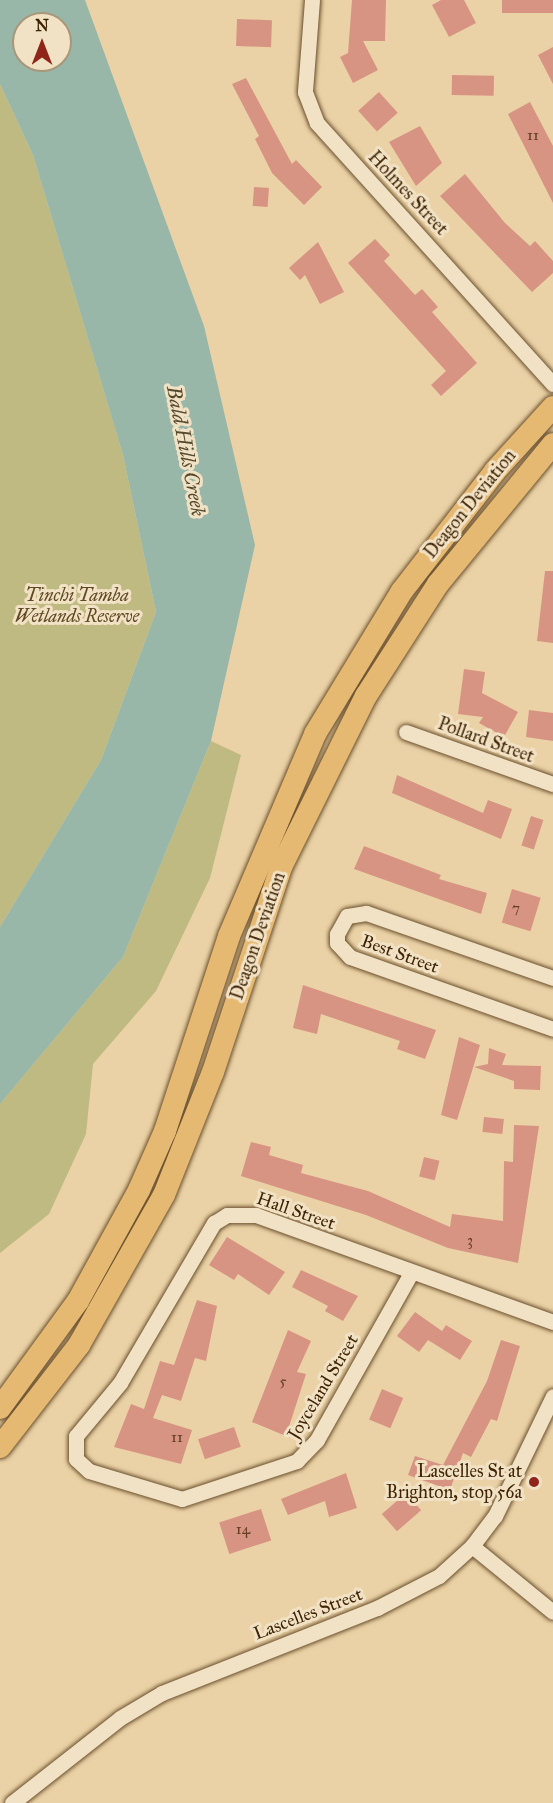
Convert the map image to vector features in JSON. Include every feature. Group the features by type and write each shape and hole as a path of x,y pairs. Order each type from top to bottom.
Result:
{"highway":[{"name":"Deagon Deviation","path":"0,1408 78,1301 139,1190 165,1131 241,904 315,734 380,626 448,528 553,407"},
{"name":"Deagon Deviation","path":"0,1448 79,1346 164,1195 213,1072 282,865 366,696 438,584 553,444"}],"street":[{"name":"Holmes Street","path":"312,0 305,92 317,123 534,360 553,384"},
{"name":"Pollard Street","path":"406,732 553,784"},
{"name":"Best Street","path":"553,978 366,913 347,916 337,934 337,943 350,957 553,1029"},
{"name":"Hall Street","path":"74,1451 76,1436 120,1383 202,1240 227,1215 256,1215 411,1274 553,1322"},
{"name":"Joyceland Street","path":"74,1451 89,1471 182,1499 297,1461 317,1440 411,1274"},
{"name":"Lascelles Street","path":"12,1803 120,1718 162,1693 418,1589 472,1546 516,1479 553,1396"},
{"path":"472,1546 551,1604"},
{"path":"27,1792 39,1803"}],"green space":[{"name":"Tinchi Tamba Wetlands Reserve","path":"0,84 33,155 123,455 156,612 101,760 0,927"},
{"path":"211,741 241,755 210,878 156,991 93,1064 86,1134 49,1214 0,1253 0,1104 123,957"}],"water":[{"name":"Bald Hills Creek","path":"0,0 85,0 204,326 255,545 211,741 123,957 0,1104 0,927 101,760 156,612 123,455 33,155 0,84"}],"building":[{"path":"352,0 386,0 385,41 363,41 378,70 353,83 340,57 348,53"},
{"path":"441,0 464,0 476,23 449,37 432,5"},
{"path":"502,0 553,0 553,13 502,13"},
{"path":"237,19 272,20 271,47 236,46"},
{"path":"553,47 553,84 538,55"},
{"path":"452,75 494,76 494,96 452,95"},
{"path":"246,78 292,164 296,160 322,187 304,205 272,173 255,139 259,136 232,84"},
{"path":"379,92 398,113 377,132 358,111"},
{"path":"530,102 553,146 553,203 508,114"},
{"path":"420,126 442,163 416,186 389,142"},
{"path":"465,174 505,223 530,246 535,241 553,261 553,273 532,292 440,196"},
{"path":"254,187 269,188 268,207 253,206"},
{"path":"375,239 390,255 384,261 415,295 422,289 438,307 432,312 477,363 441,396 431,385 446,371 348,263"},
{"path":"318,242 344,292 320,304 305,275 300,280 289,268"},
{"path":"545,571 553,571 553,643 537,641"},
{"path":"464,669 485,672 482,693 518,712 504,737 479,723 483,717 458,714"},
{"path":"529,710 553,713 553,741 526,737"},
{"path":"397,775 483,813 488,800 512,809 501,839 392,793"},
{"path":"531,816 543,820 534,849 521,845"},
{"path":"364,846 441,875 439,879 487,893 481,914 354,869"},
{"path":"512,889 541,898 530,931 502,922"},
{"path":"303,985 436,1030 425,1059 397,1049 400,1041 321,1014 317,1034 293,1028"},
{"path":"459,1037 480,1045 457,1120 441,1115"},
{"path":"489,1048 506,1054 502,1065 541,1066 540,1090 514,1089 514,1081 474,1067 488,1064"},
{"path":"484,1117 504,1119 502,1134 482,1132"},
{"path":"514,1125 539,1126 518,1263 448,1248 366,1215 241,1176 251,1142 271,1147 269,1155 303,1165 301,1173 368,1191 450,1227 452,1214 503,1221 504,1161 513,1162"},
{"path":"424,1157 440,1161 435,1180 419,1176"},
{"path":"227,1237 285,1272 269,1295 238,1274 234,1280 209,1265"},
{"path":"301,1270 358,1296 343,1321 325,1311 328,1306 292,1287"},
{"path":"197,1300 217,1306 206,1361 195,1358 181,1401 162,1395 153,1418 192,1430 181,1464 114,1447 131,1404 144,1409 160,1361 174,1365"},
{"path":"415,1312 442,1331 446,1325 472,1341 460,1360 428,1340 419,1352 397,1336"},
{"path":"288,1330 311,1341 297,1372 306,1374 286,1436 252,1422"},
{"path":"501,1340 520,1346 497,1421 491,1419 471,1457 463,1453 450,1490 408,1475 415,1456 443,1465 487,1381"},
{"path":"382,1389 403,1398 390,1428 369,1419"},
{"path":"234,1427 241,1447 205,1459 198,1439"},
{"path":"346,1473 357,1508 329,1517 325,1501 288,1515 281,1499"},
{"path":"406,1493 421,1510 397,1531 382,1514"},
{"path":"261,1509 271,1540 229,1554 219,1523"}],"place":[{"name":"Lascelles St at Brighton, stop 56a","path":"534,1482"}]}
